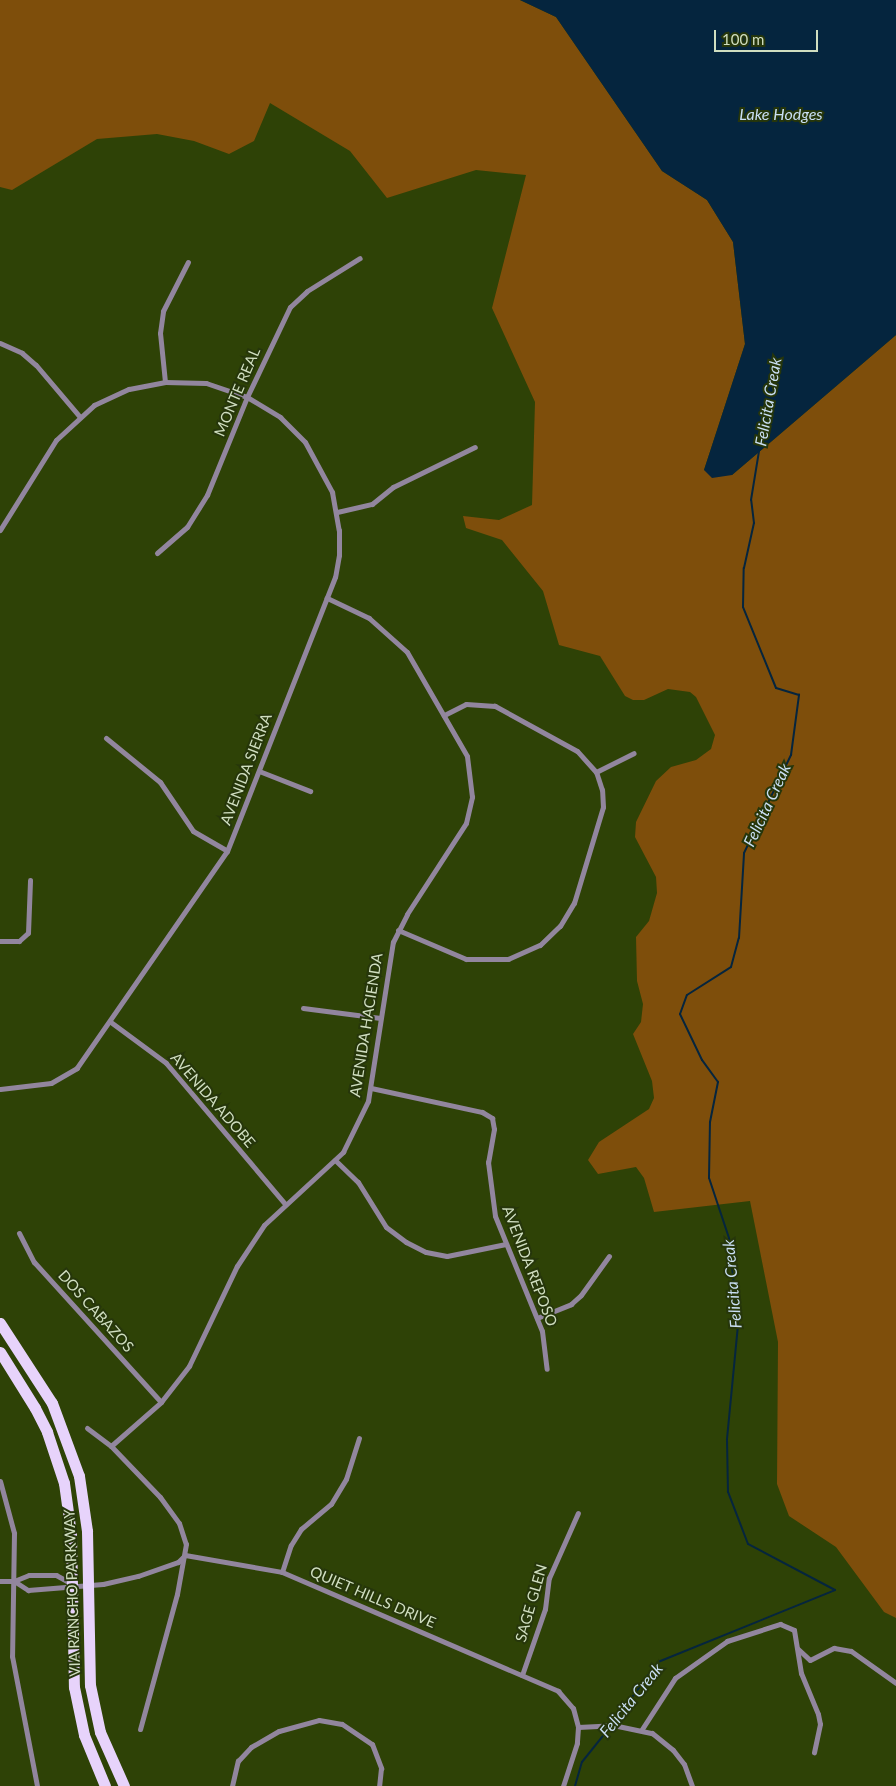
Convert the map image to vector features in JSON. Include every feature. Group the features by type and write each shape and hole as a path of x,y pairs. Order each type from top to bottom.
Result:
{"main road":[{"name":"VIA RANCHO PARKWAY","path":"0,1323 52,1403 71,1450 86,1509 90,1685 100,1732 124,1786"},
{"name":"VIA RANCHO PARKWAY","path":"0,1352 35,1408 56,1459 69,1510 74,1687 84,1735 105,1786"}],"street":[{"name":"MONTE REAL","path":"157,553 196,516 247,397 290,307 307,291 360,258"},
{"path":"165,382 160,332 163,311 188,262"},
{"path":"0,343 22,353 36,365 80,417"},
{"name":"AVENIDA SIERRA","path":"0,530 56,440 94,405 129,389 165,382 206,383 247,397 280,417 305,442 326,477 337,512 339,555 327,598 227,851 88,1057 68,1075 41,1085 0,1089"},
{"path":"337,512 372,504 392,487 475,448"},
{"name":"AVENIDA HACIENDA","path":"111,1446 161,1402 189,1366 247,1247 285,1204 335,1160 362,1118 371,1088 387,965 398,930 458,840 468,814 472,797 469,765 444,714 407,652 369,618 327,598"},
{"path":"398,930 466,959 508,959 540,945 560,926 574,903 603,807 602,790 596,772 577,752 495,706 466,704 444,714"},
{"path":"106,738 160,782 194,831 227,851"},
{"path":"596,772 634,753"},
{"path":"259,772 310,791"},
{"path":"0,942 20,941 28,933 30,880"},
{"path":"303,1008 380,1018"},
{"name":"AVENIDA ADOBE","path":"112,1023 166,1062 285,1204"},
{"name":"AVENIDA REPOSO","path":"371,1088 482,1112 492,1118 490,1190 506,1244 537,1318 546,1350 547,1369"},
{"path":"335,1160 358,1182 386,1227 419,1248 457,1256 506,1244"},
{"name":"DOS CABAZOS","path":"19,1233 34,1262 161,1402"},
{"path":"537,1318 570,1304 581,1295 609,1256"},
{"path":"87,1428 111,1446 160,1497 179,1523 185,1555 140,1729"},
{"path":"282,1572 291,1545 301,1529 331,1504 346,1479 359,1438"},
{"path":"0,1481 12,1520 14,1581 12,1656 37,1786"},
{"name":"SAGE GLEN","path":"522,1674 545,1609 549,1578 578,1513"},
{"path":"14,1581 28,1590 55,1590 72,1584 88,1584 138,1576 178,1562 185,1555"},
{"name":"QUIET HILLS DRIVE","path":"185,1555 282,1572 558,1691 573,1708 578,1727 577,1743 563,1786"},
{"path":"0,1581 14,1581 29,1575 56,1575 72,1584"},
{"path":"642,1729 674,1678 727,1641 780,1624 794,1630 801,1673 820,1724 814,1752"},
{"path":"796,1647 810,1660 834,1648 851,1651 896,1683"},
{"path":"232,1786 238,1761 251,1747 279,1731 319,1720 342,1724 372,1744 381,1768 379,1786"},
{"path":"578,1727 613,1725 642,1729 673,1750 684,1764 692,1786"}],"shaded area":[{"path":"0,0 520,0 556,17 662,171 707,200 733,242 745,344 704,470 732,475 896,335 896,1618 884,1612 836,1547 789,1516 777,1484 778,1342 750,1201 654,1212 644,1178 636,1167 598,1174 588,1160 599,1142 649,1109 654,1098 652,1081 633,1034 641,1022 643,1004 637,981 636,937 649,921 657,893 656,877 635,837 636,822 656,781 671,767 696,760 711,749 715,735 696,697 690,692 668,689 644,700 633,700 625,696 600,656 559,645 543,591 502,540 466,528 463,516 499,520 532,505 535,402 492,308 526,175 476,170 387,198 350,151 270,103 254,141 229,154 194,141 157,134 97,139 12,190 0,187"}],"water":[{"name":"Lake Hodges","path":"520,0 896,0 896,335 732,475 712,478 704,470 745,344 733,242 707,200 662,171 556,17"}],"waterway":[{"name":"Felicita Creak","path":"613,1723 658,1662 835,1590 748,1544 728,1492 727,1439 738,1325 729,1238 709,1178 710,1122 718,1082 702,1060 680,1014 687,995 731,967 739,938 744,853 791,755 799,695 776,688 743,607 744,568 754,523 751,500 759,451"},
{"name":"Felicita Creak","path":"575,1786 582,1762 610,1727"}]}
